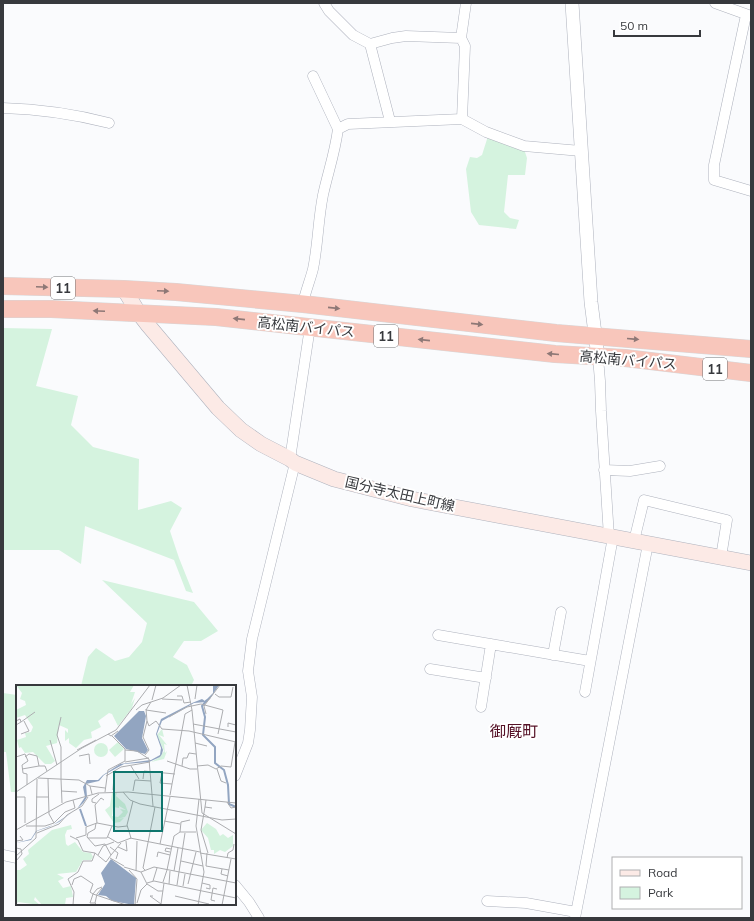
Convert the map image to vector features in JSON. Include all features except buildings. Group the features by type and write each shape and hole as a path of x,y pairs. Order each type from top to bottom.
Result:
{"highway":[{"name":"高松南バイパス","path":"3,286 176,292 303,304 594,336 751,349"},
{"name":"高松南バイパス","path":"3,309 138,312 216,317 555,354 625,358 751,373"}],"main road":[{"name":"国分寺太田上町線","path":"124,289 138,312 218,408 241,430 261,444 334,480 412,499 751,563"}],"street":[{"path":"324,3 329,11 353,35 370,44 406,36 461,38"},
{"path":"462,119 466,46 461,38 466,3"},
{"path":"572,3 591,302 594,336 598,357 604,470 611,537 585,692"},
{"path":"715,3 749,15 714,165 714,180 751,191"},
{"path":"370,44 390,122"},
{"path":"303,304 304,295 313,269 323,195 335,152 338,129 313,76"},
{"path":"3,108 33,109 80,116 109,123"},
{"path":"338,129 348,124 462,119 486,132 524,146 581,151"},
{"path":"236,773 248,743 252,697 248,671 252,639 293,461 310,327"},
{"path":"604,470 630,471 660,466"},
{"path":"487,901 526,903 575,915 641,543 644,500 727,520 721,557"},
{"path":"553,655 561,612"},
{"path":"438,635 590,661"},
{"path":"481,707 491,644"},
{"path":"430,669 486,678"},
{"path":"3,855 16,858"},
{"path":"236,886 249,902 259,918"}],"green space":[{"path":"488,136 514,148 524,149 527,158 525,175 508,175 504,212 510,218 519,220 516,229 479,225 471,212 466,169 470,157 477,158 482,155"},
{"path":"3,328 52,329 36,386 78,396 71,425 93,447 139,459 138,510 171,501 182,508 170,531 193,593 186,591 174,560 85,526 81,564 59,550 3,550"},
{"path":"102,580 194,602 218,631 201,641 184,641 173,657 187,665 194,680 192,685 81,685 88,657 96,648 115,661 129,657 142,642 147,623"},
{"path":"3,693 16,695 16,792 11,792 6,752 3,752"}],"district":[{"name":"御厩町","path":"514,731"}]}
